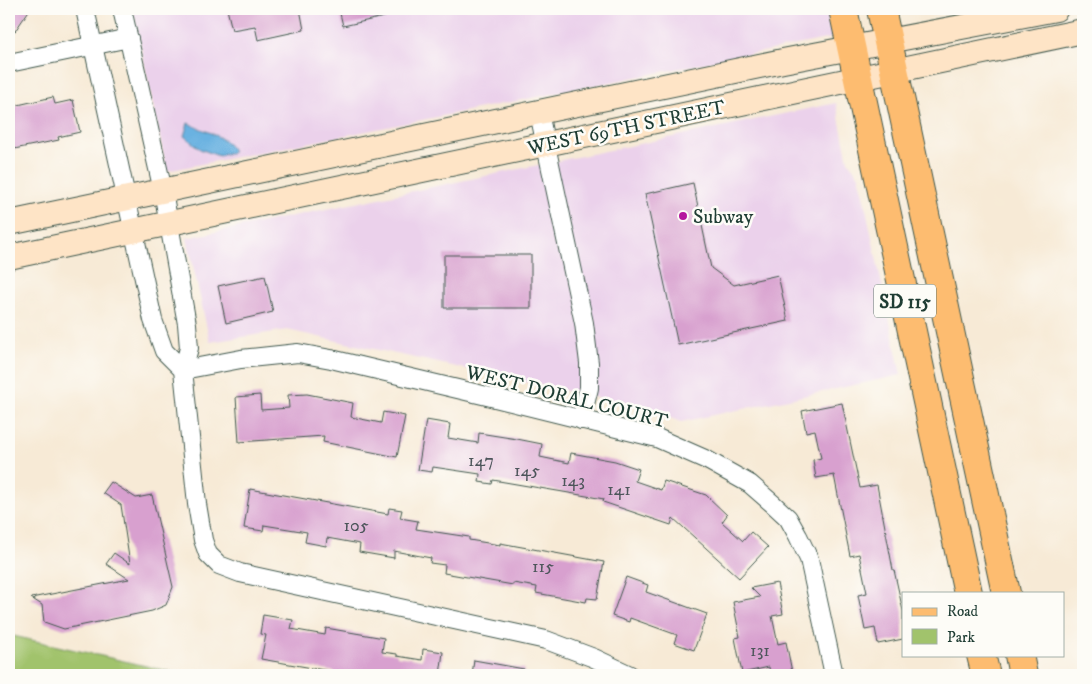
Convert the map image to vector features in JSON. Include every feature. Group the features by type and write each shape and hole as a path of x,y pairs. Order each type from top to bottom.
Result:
{"main road":[{"name":"SD 115","path":"843,9 968,592"},
{"name":"SD 115","path":"881,9 1006,592"},
{"name":"WEST 69TH STREET","path":"9,223 851,48 1056,9"},
{"name":"WEST 69TH STREET","path":"9,257 1083,31"},
{"path":"981,656 986,675"},
{"path":"1019,656 1023,675"}],"street":[{"path":"85,9 153,320 164,351 183,370"},
{"path":"122,9 163,191 187,324 189,348 183,370 197,504 203,540 208,554 218,565 240,573 546,640 594,658 630,675"},
{"path":"9,63 129,38"},
{"path":"539,113 584,323 589,363 589,388 581,420"},
{"name":"WEST DORAL COURT","path":"183,370 241,359 298,353 331,359 657,438 698,456 750,484 788,518 809,560 834,675"}],"shaded area":[{"path":"133,9 829,9 836,37 167,171"},
{"path":"836,103 848,161 859,176 901,375 681,422 644,408 287,330 210,342 187,238"}],"green space":[{"path":"9,635 186,675 9,675"}],"water":[{"path":"188,123 214,134 226,142 233,152 219,156 200,149 184,136"}],"building":[{"path":"9,9 30,9 9,40"},
{"path":"227,9 300,9 304,30 258,40 255,26 232,30"},
{"path":"339,9 396,9 397,14 343,26"},
{"path":"53,97 55,104 73,100 80,132 58,137 59,140 9,150 9,107"},
{"path":"693,183 711,268 734,285 778,275 788,321 678,345 645,194"},
{"path":"444,255 531,255 531,308 444,308"},
{"path":"265,276 273,312 226,323 218,286"},
{"path":"307,394 353,403 351,417 381,423 383,412 405,416 397,457 323,442 324,436 239,442 236,397 260,395 261,410 289,408 288,395"},
{"path":"842,403 860,488 877,485 902,606 902,639 878,644 875,628 865,630 858,595 867,593 859,554 850,556 834,475 816,478 813,460 821,458 815,430 806,432 802,411"},
{"path":"426,420 450,424 448,438 478,443 479,433 517,439 542,444 540,457 569,463 571,453 615,461 639,469 635,481 661,490 664,481 706,495 727,515 722,522 743,541 751,532 768,547 739,578 673,518 671,525 603,502 604,499 493,480 492,484 479,482 480,474 433,467 432,472 418,470"},
{"path":"111,482 136,498 152,495 173,587 166,605 152,611 64,629 44,622 42,605 31,598 129,579 106,564 114,553 130,564 121,505 103,493"},
{"path":"250,489 388,514 389,508 402,510 400,518 418,521 416,529 469,537 469,540 500,545 500,543 604,562 597,599 587,598 586,602 536,593 537,587 513,583 513,585 444,573 445,565 430,563 431,558 394,551 394,558 359,552 360,544 327,538 326,546 305,542 307,532 264,525 263,531 244,528"},
{"path":"626,577 648,585 646,592 707,614 694,650 674,643 677,635 630,618 629,622 612,616"},
{"path":"777,583 783,614 772,616 778,644 786,642 792,672 770,675 769,667 742,673 735,638 740,637 733,602 760,597 751,588"},
{"path":"263,615 293,620 291,629 325,635 326,628 384,638 382,652 397,654 397,656 422,660 423,649 443,652 440,675 335,675 335,672 261,659 266,635 260,634"},
{"path":"474,660 524,669 523,675 472,675"}],"place":[{"name":"Subway","path":"683,216"}]}
